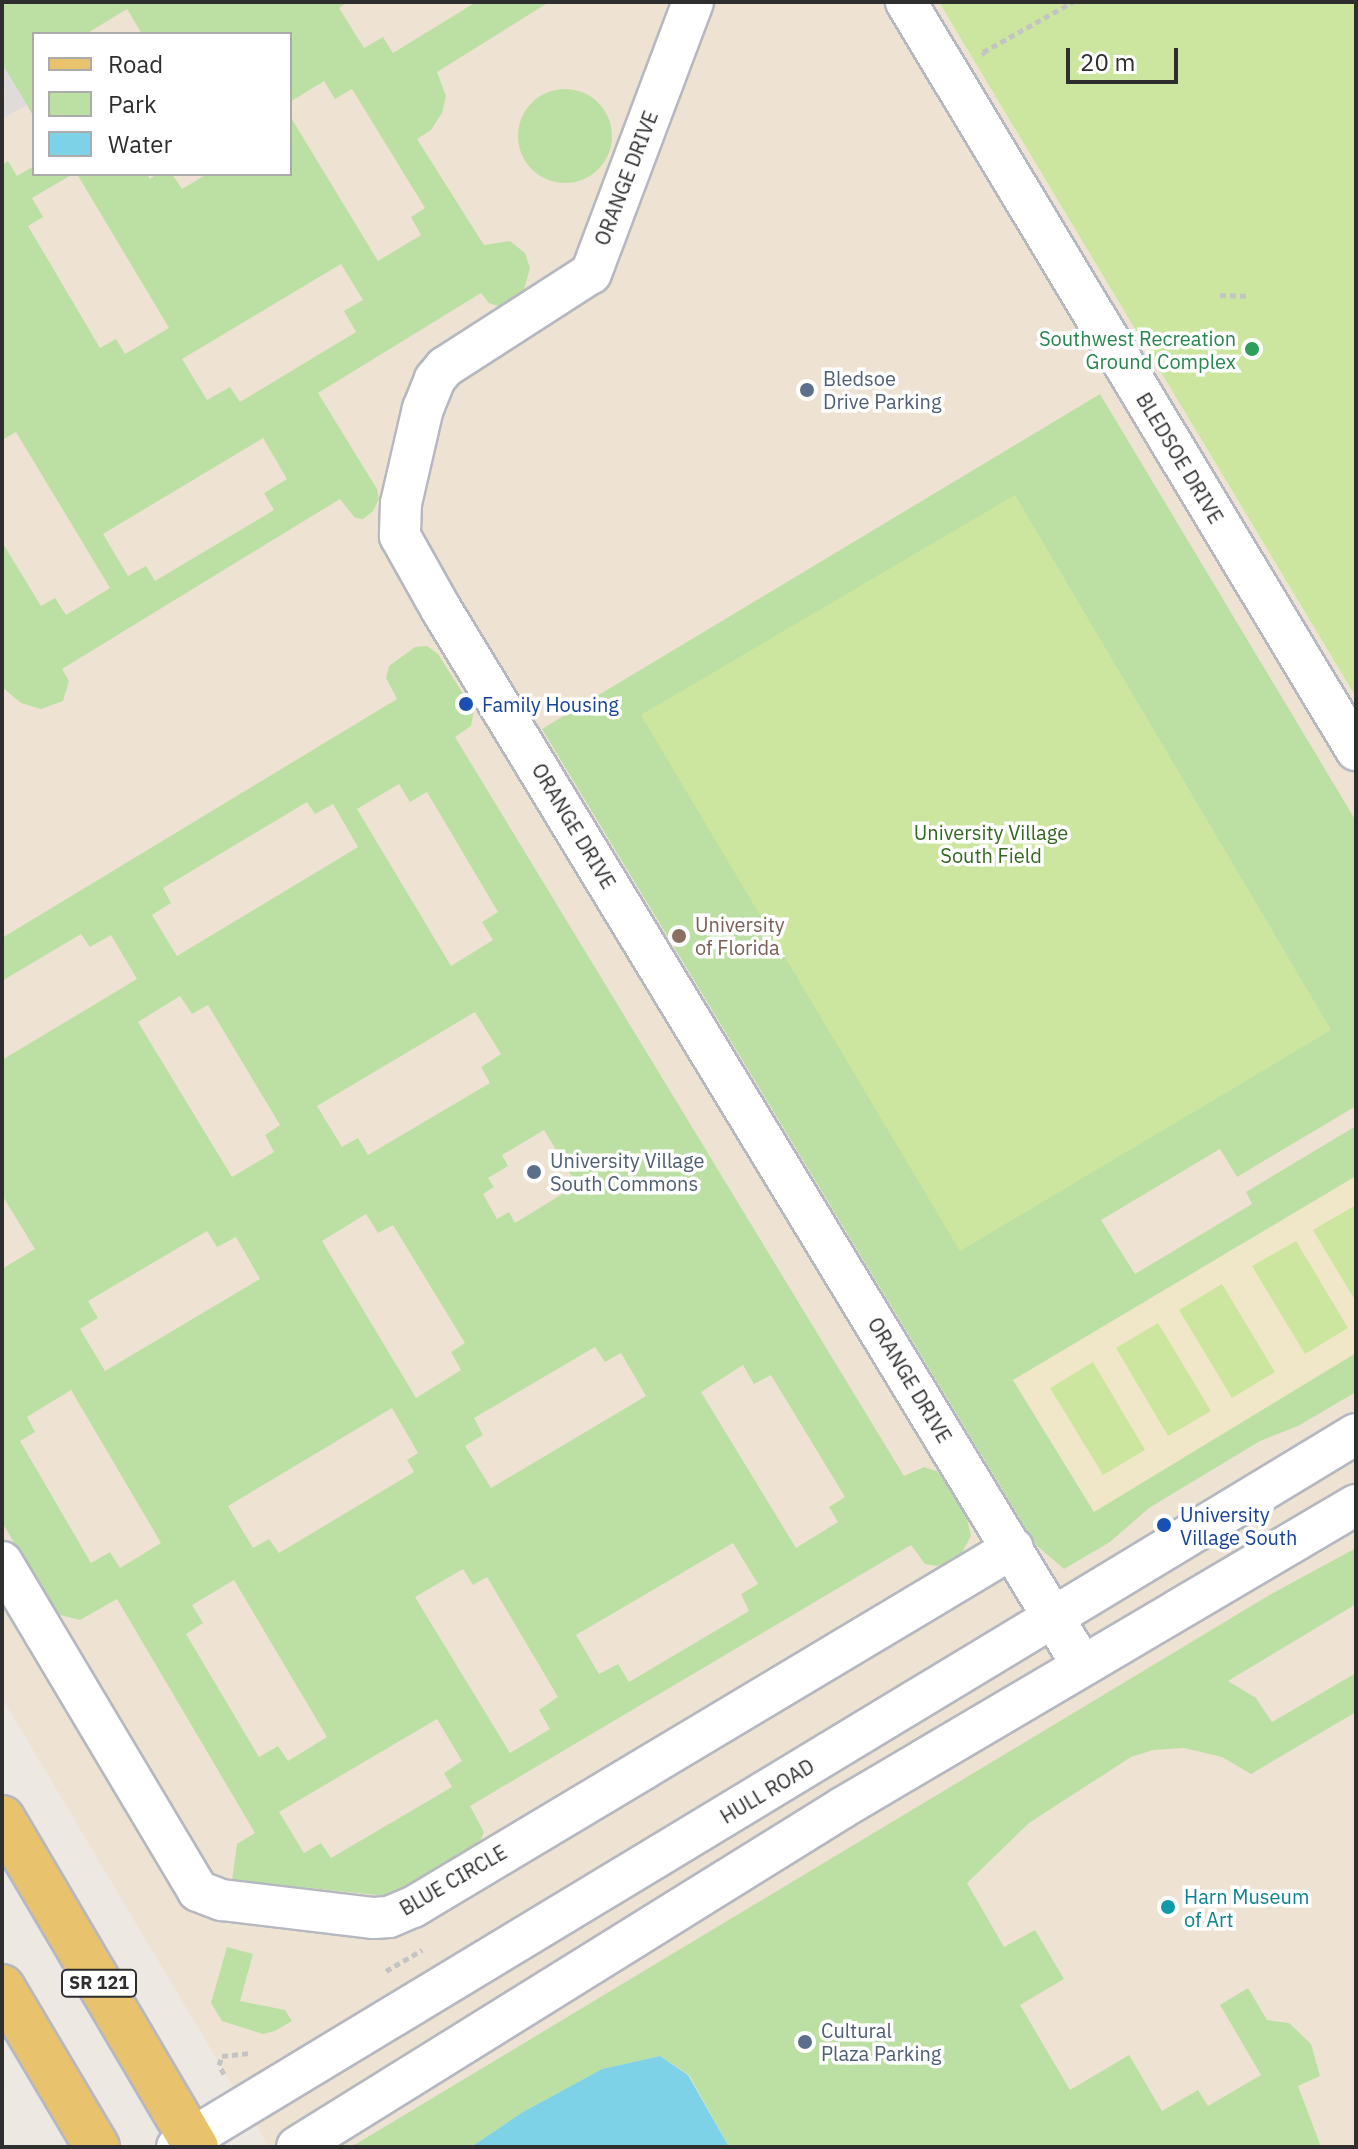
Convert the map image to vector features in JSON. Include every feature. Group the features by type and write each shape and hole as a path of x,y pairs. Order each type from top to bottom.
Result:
{"main road":[{"name":"SR 121","path":"2,1818 188,2144"},
{"path":"2,1987 97,2147"}],"street":[{"name":"ORANGE DRIVE","path":"693,2 591,273 445,367 435,379 423,408 401,503 400,536 422,578 1082,1665"},
{"name":"BLEDSOE DRIVE","path":"906,2 1356,750"},
{"name":"HULL ROAD","path":"188,2144 1356,1434"},
{"path":"297,2147 829,1816 1356,1505"},
{"name":"BLUE CIRCLE","path":"2,1562 198,1891 222,1900 374,1918 389,1917 413,1907 1013,1548"}],"path":[{"path":"989,63 983,52 1073,2"},
{"path":"1220,295 1250,296"},
{"path":"219,2065 222,2056"}],"shaded area":[{"name":"University of Florida","path":"2,2 1356,2 1356,2147 269,2147 2,1698"},
{"path":"2,64 27,105 2,119 5,95"}],"green space":[{"path":"2,2 348,2 339,8 364,48 383,37 393,53 476,2 549,2 437,72 446,96 442,113 431,130 417,139 484,245 510,241 525,253 530,268 523,293 501,307 489,303 481,293 318,393 377,489 379,499 373,511 363,519 355,518 340,499 62,669 69,681 63,701 41,709 21,703 2,687 2,542 41,606 55,598 66,615 110,588 16,432 2,440 2,165 8,161 17,176 32,167 32,176 70,176 32,198 43,217 28,226 100,348 116,339 125,354 169,328 78,176 148,176 150,179 154,176 173,176 182,189 204,176 292,176 292,119 378,261 421,235 411,217 425,208 352,89 335,99 324,81 292,101 292,32 141,32 127,9 89,32 32,32 32,114 2,64","holes":["341,264 363,300 344,311 356,332 240,402 230,387 207,400 182,359","263,438 287,479 264,493 274,510 155,581 146,566 128,576 103,534"]},
{"name":"Southwest Recreation Ground Complex","path":"939,2 1356,2 1356,697"},
{"path":"565,89 583,93 598,103 608,118 612,136 608,154 598,169 583,179 565,183 547,179 532,169 522,154 518,136 522,118 532,103 547,93"},
{"name":"University Village South Field","path":"1100,394 1356,821 1356,1106 1237,1177 1220,1149 1101,1220 1135,1274 1252,1204 1246,1192 1356,1126 1356,1392 1298,1426 1260,1441 1149,1508 1110,1542 1064,1569 1036,1545 542,729"},
{"path":"1015,495 1331,1030 960,1251 641,715"},
{"path":"427,646 438,654 474,711 471,726 455,737 904,1476 924,1467 939,1472 965,1510 971,1536 960,1556 938,1566 925,1564 911,1545 470,1806 484,1832 480,1842 396,1897 232,1880 237,1844 255,1833 117,1599 80,1620 56,1614 2,1522 2,1269 35,1249 2,1195 2,1060 137,979 111,935 90,947 81,934 2,981 2,938 397,699 386,678 389,666 415,647","holes":["399,784 410,802 427,792 498,912 482,922 493,940 451,966 357,809","307,802 315,814 333,804 358,847 177,956 152,915 171,903 163,888","180,996 192,1014 208,1005 280,1125 265,1135 274,1152 232,1177 138,1022","475,1012 501,1054 481,1067 490,1083 368,1155 358,1138 342,1147 317,1106","544,1130 577,1185 515,1223 509,1212 497,1219 483,1194 494,1187 488,1178 508,1166 502,1155","366,1214 378,1233 393,1225 465,1343 451,1352 461,1370 416,1398 322,1241","207,1231 217,1247 236,1237 260,1279 105,1371 80,1329 98,1318 88,1301","595,1347 605,1362 621,1353 646,1396 491,1488 465,1446 483,1435 474,1418","743,1365 754,1384 771,1375 845,1497 829,1507 838,1522 796,1548 701,1392","71,1390 161,1543 120,1568 110,1552 91,1563 20,1441 35,1432 27,1417","392,1408 418,1453 407,1460 414,1472 279,1553 269,1539 253,1548 228,1506","733,1543 758,1584 741,1594 749,1611 629,1682 618,1664 599,1674 576,1635","463,1569 473,1585 487,1577 558,1697 539,1710 550,1729 510,1753 415,1597","234,1580 327,1737 288,1761 278,1746 259,1757 186,1634 203,1623 192,1605","437,1719 462,1761 444,1773 452,1787 331,1858 321,1843 304,1853 279,1812"]},
{"path":"1356,1205 1356,1302 1313,1230"},
{"path":"1296,1241 1348,1328 1305,1354 1252,1266"},
{"path":"1222,1284 1275,1372 1232,1398 1179,1310"},
{"path":"1158,1323 1211,1411 1168,1436 1116,1348"},
{"path":"1093,1362 1145,1450 1103,1475 1050,1388"},
{"path":"1356,1548 1356,1604 1228,1681 1256,1698 1272,1722 1356,1673 1356,1712 1251,1774 1222,1757 1184,1748 1153,1750 1131,1757 1029,1823 967,1883 1004,1947 1035,1930 1064,1979 1020,2005 1070,2090 1129,2055 1162,2111 1198,2090 1208,2106 1261,2075 1220,2005 1248,1988 1267,2020 1289,2023 1311,2044 1320,2076 1298,2086 1321,2147 729,2147 689,2075 660,2056 602,2069 523,2112 471,2147 351,2147 1273,1593"},
{"path":"227,1947 253,1954 240,2001 285,2010 292,2021 263,2034 222,2021 211,2003"}],"sand":[{"path":"1356,1176 1356,1353 1094,1512 1013,1380"}],"water":[{"path":"660,2056 688,2075 729,2147 471,2147 523,2112 602,2069"}],"place":[{"name":"Southwest Recreation Ground Complex","path":"1252,349"},
{"name":"Bledsoe Drive Parking","path":"807,390"},
{"name":"Family Housing","path":"466,704"},
{"name":"University of Florida","path":"679,936"},
{"name":"University Village South Commons","path":"534,1172"},
{"name":"University Village South","path":"1164,1525"},
{"name":"Harn Museum of Art","path":"1168,1907"},
{"name":"Cultural Plaza Parking","path":"805,2042"}]}
